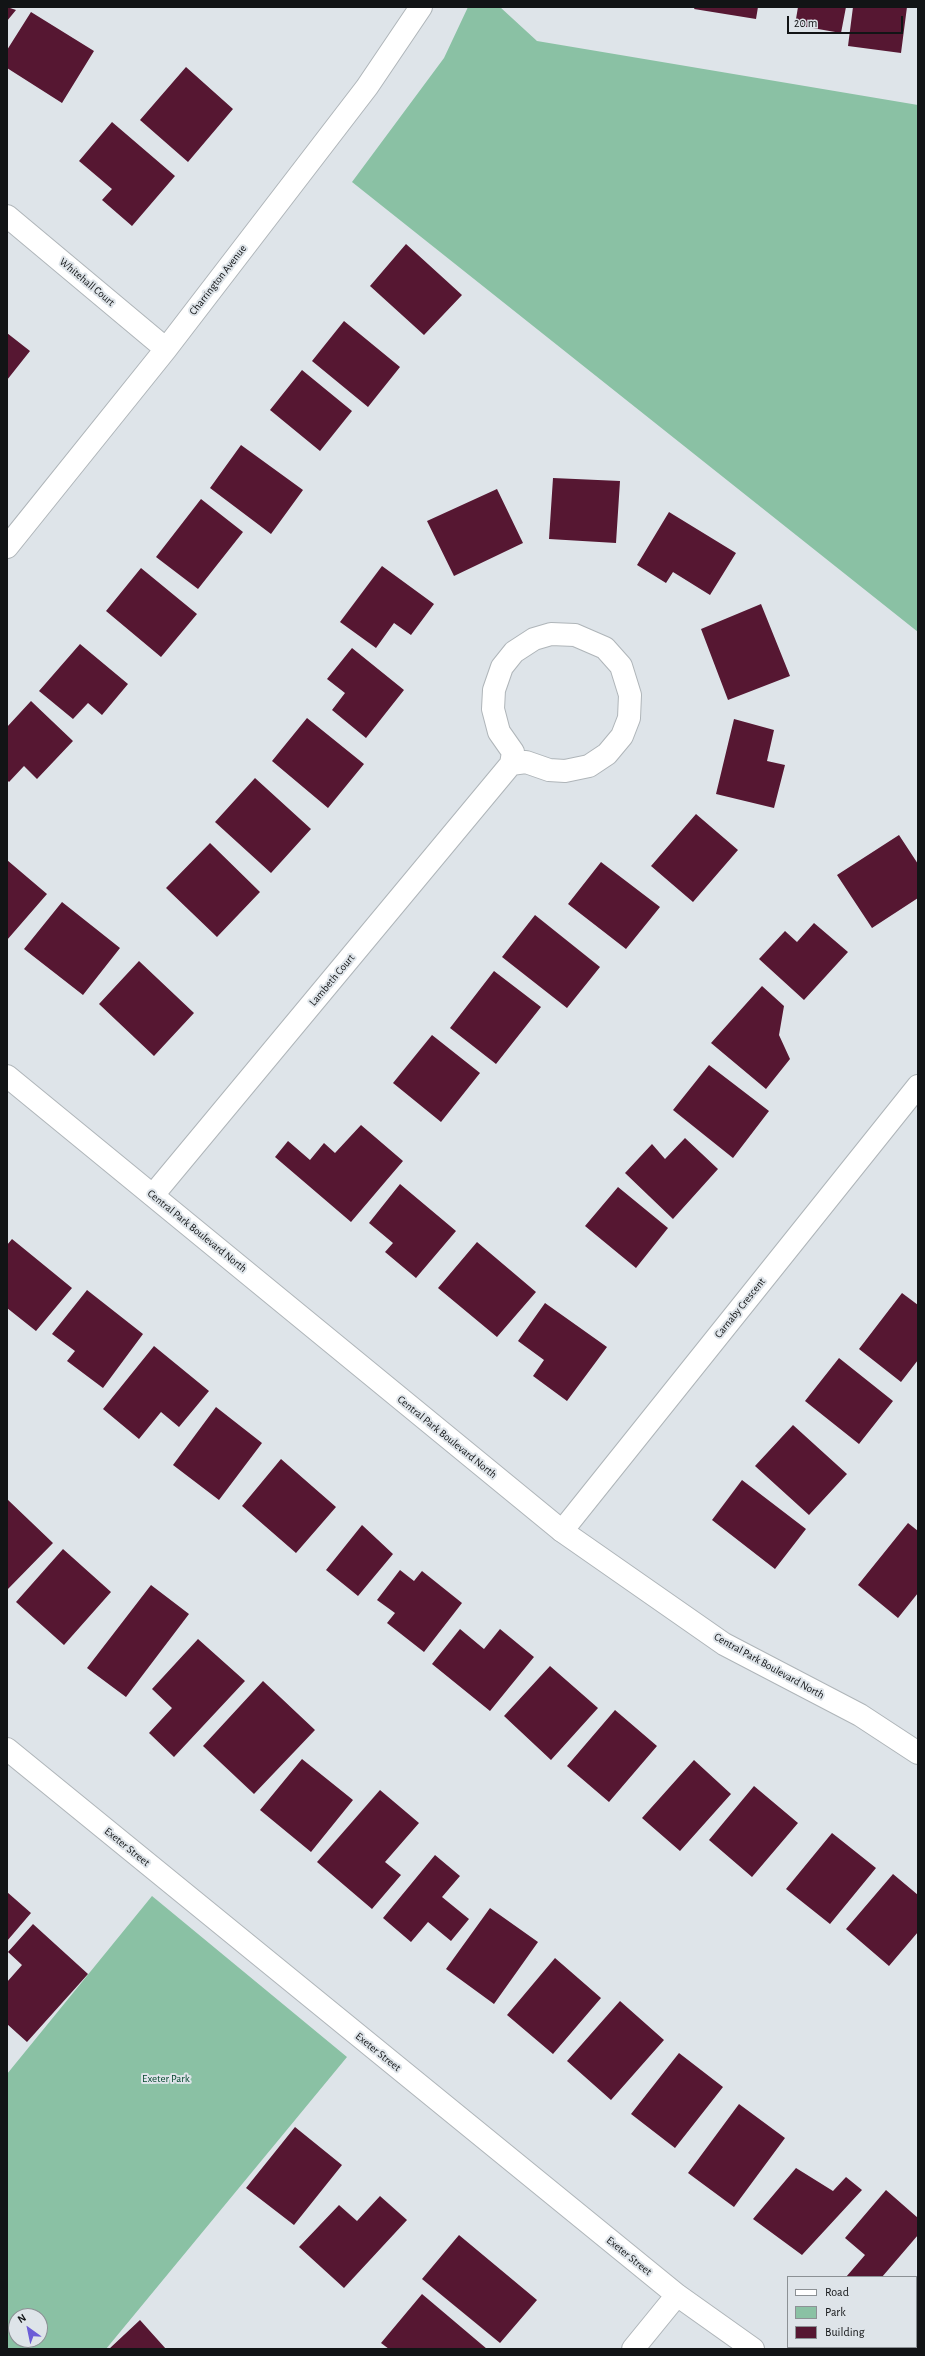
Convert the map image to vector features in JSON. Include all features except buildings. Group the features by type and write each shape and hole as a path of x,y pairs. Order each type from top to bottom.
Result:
{"street":[{"name":"Charrington Avenue","path":"7,547 166,348 367,87 421,7"},
{"name":"Whitehall Court","path":"7,216 166,348"},
{"path":"551,634 575,634 605,648 621,666 630,695 629,718 622,736 607,754 589,766 565,771 549,770 526,762 512,764 513,752 499,732 493,709 494,690 506,662 514,652 534,639 551,634"},
{"name":"Lambeth Court","path":"153,1194 512,764"},
{"name":"Central Park Boulevard North","path":"7,1076 153,1194 562,1531 724,1644 860,1715 918,1754"},
{"name":"Carnaby Crescent","path":"562,1531 918,1086"},
{"name":"Exeter Street","path":"7,1749 677,2295 753,2349"},
{"path":"633,2349 677,2295"}],"green space":[{"path":"468,7 500,7 537,41 918,105 918,632 352,182 444,58"},
{"name":"Exeter Park","path":"152,1896 347,2057 106,2349 7,2349 7,2074"}]}
